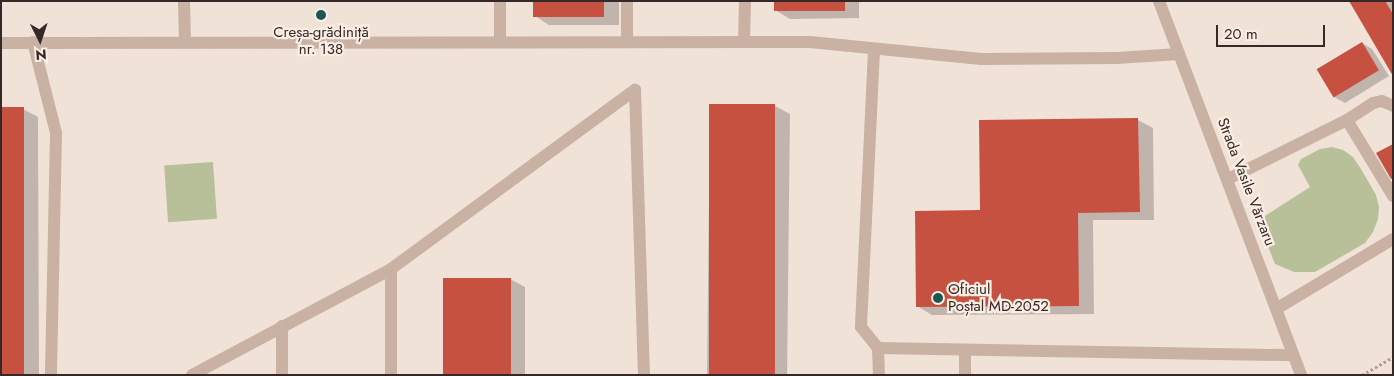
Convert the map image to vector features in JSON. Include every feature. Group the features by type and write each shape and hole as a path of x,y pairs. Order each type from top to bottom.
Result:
{"street":[{"path":"184,1 185,42"},
{"path":"500,1 500,42"},
{"path":"627,1 627,41"},
{"path":"744,42 745,1"},
{"name":"Strada Vasile Vărzaru","path":"1159,1 1301,375"},
{"path":"33,42 56,133 51,375"},
{"path":"1,44 33,42 810,42 874,50 980,59 1117,58 1179,54"},
{"path":"874,50 861,327 878,348 879,375"},
{"path":"192,375 391,268 635,90 644,375"},
{"path":"1228,179 1347,120 1378,102 1393,106"},
{"path":"1347,120 1393,196"},
{"path":"1276,309 1393,239"},
{"path":"391,268 391,375"},
{"path":"282,326 282,375"},
{"path":"878,348 965,351 1293,355"},
{"path":"965,351 965,375"}],"path":[{"path":"1362,375 1393,357"}],"green space":[{"path":"1332,147 1343,150 1353,157 1361,169 1376,195 1379,207 1378,219 1373,232 1365,243 1315,272 1294,272 1275,264 1260,226 1265,216 1310,187 1298,165 1301,159 1320,149"},
{"path":"213,162 217,219 168,222 164,165"}],"building":[{"path":"533,1 604,1 604,17 533,17"},
{"path":"774,1 845,1 845,11 774,11"},
{"path":"1349,1 1385,1 1393,14 1393,76"},
{"path":"1362,42 1379,70 1334,98 1317,69"},
{"path":"709,104 775,104 775,375 709,375"},
{"path":"1,107 24,107 24,375 1,375"},
{"path":"1138,118 1140,212 1078,213 1079,306 916,307 915,211 980,210 979,120"},
{"path":"1393,144 1393,178 1391,179 1376,153"},
{"path":"443,278 511,278 511,375 443,375"}],"place":[{"name":"Creșa-grădiniță nr. 138","path":"321,15"},
{"name":"Oficiul Poștal MD-2052","path":"938,298"}]}
